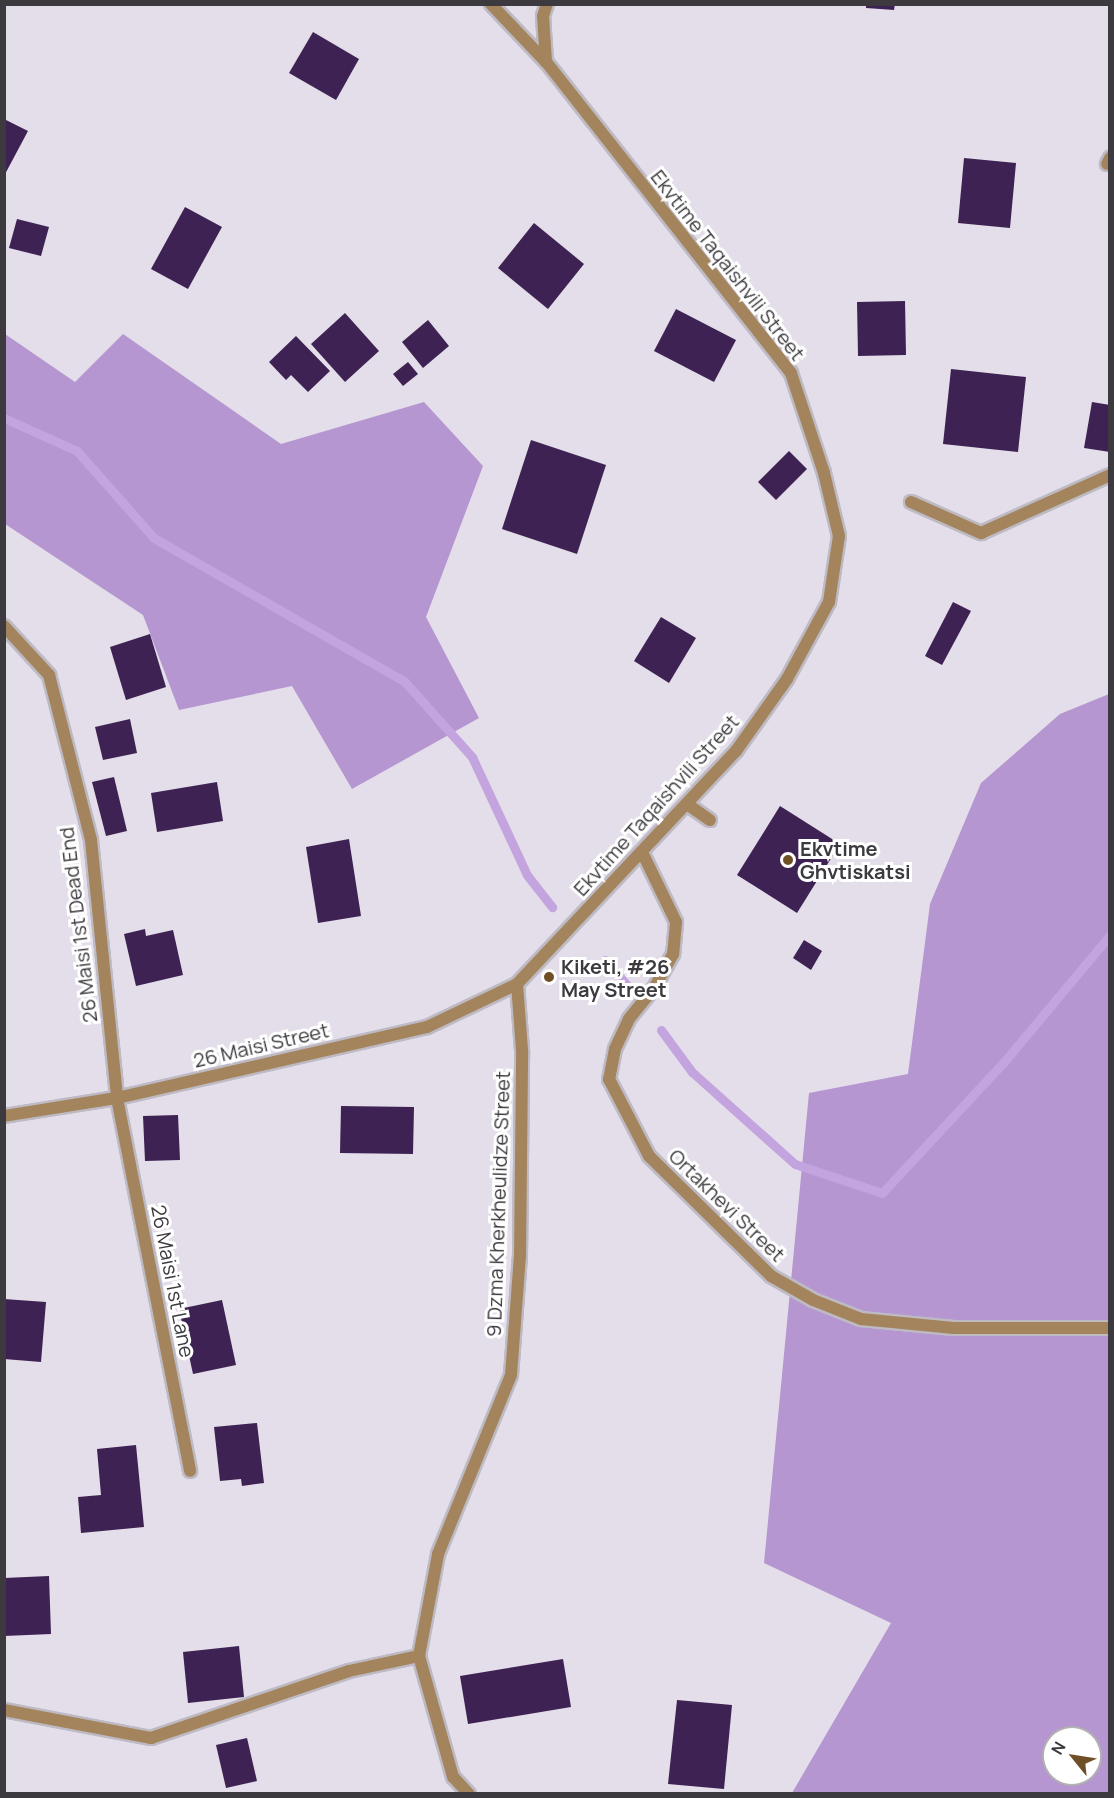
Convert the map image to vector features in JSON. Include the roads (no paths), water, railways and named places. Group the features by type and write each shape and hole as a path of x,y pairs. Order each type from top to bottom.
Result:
{"street":[{"name":"Ekvtime Taqaishvili Street","path":"491,4 546,62 791,373 824,472 839,536 829,602 787,679 736,751 517,984"},
{"path":"546,62 543,16 547,4"},
{"path":"911,501 981,533 1110,475"},
{"name":"26 Maisi 1st Dead End","path":"4,626 49,675 91,840 117,1098"},
{"path":"687,804 710,820"},
{"name":"Ortakhevi Street","path":"642,852 676,922 673,954 654,988 629,1019 615,1049 609,1079 649,1156 771,1275 813,1300 861,1319 954,1328 1110,1328"},
{"name":"26 Maisi Street","path":"4,1116 117,1098 427,1027 517,984"},
{"name":"9 Dzma Kherkheulidze Street","path":"469,1794 453,1777 419,1656 438,1554 511,1375 520,1256 522,1050 517,984"},
{"name":"26 Maisi 1st Lane","path":"117,1098 190,1471"},
{"path":"4,1710 151,1738 350,1671 419,1656"}],"waterway":[{"path":"4,418 77,451 154,538 405,682 472,757 527,875 552,907"},
{"path":"661,1030 692,1072 795,1164 882,1193 1003,1063 1110,935"},
{"path":"605,960 633,992"}],"place":[{"name":"Ekvtime Ghvtiskatsi","path":"788,860"},
{"name":"Kiketi, #26 May Street","path":"549,977"}]}
